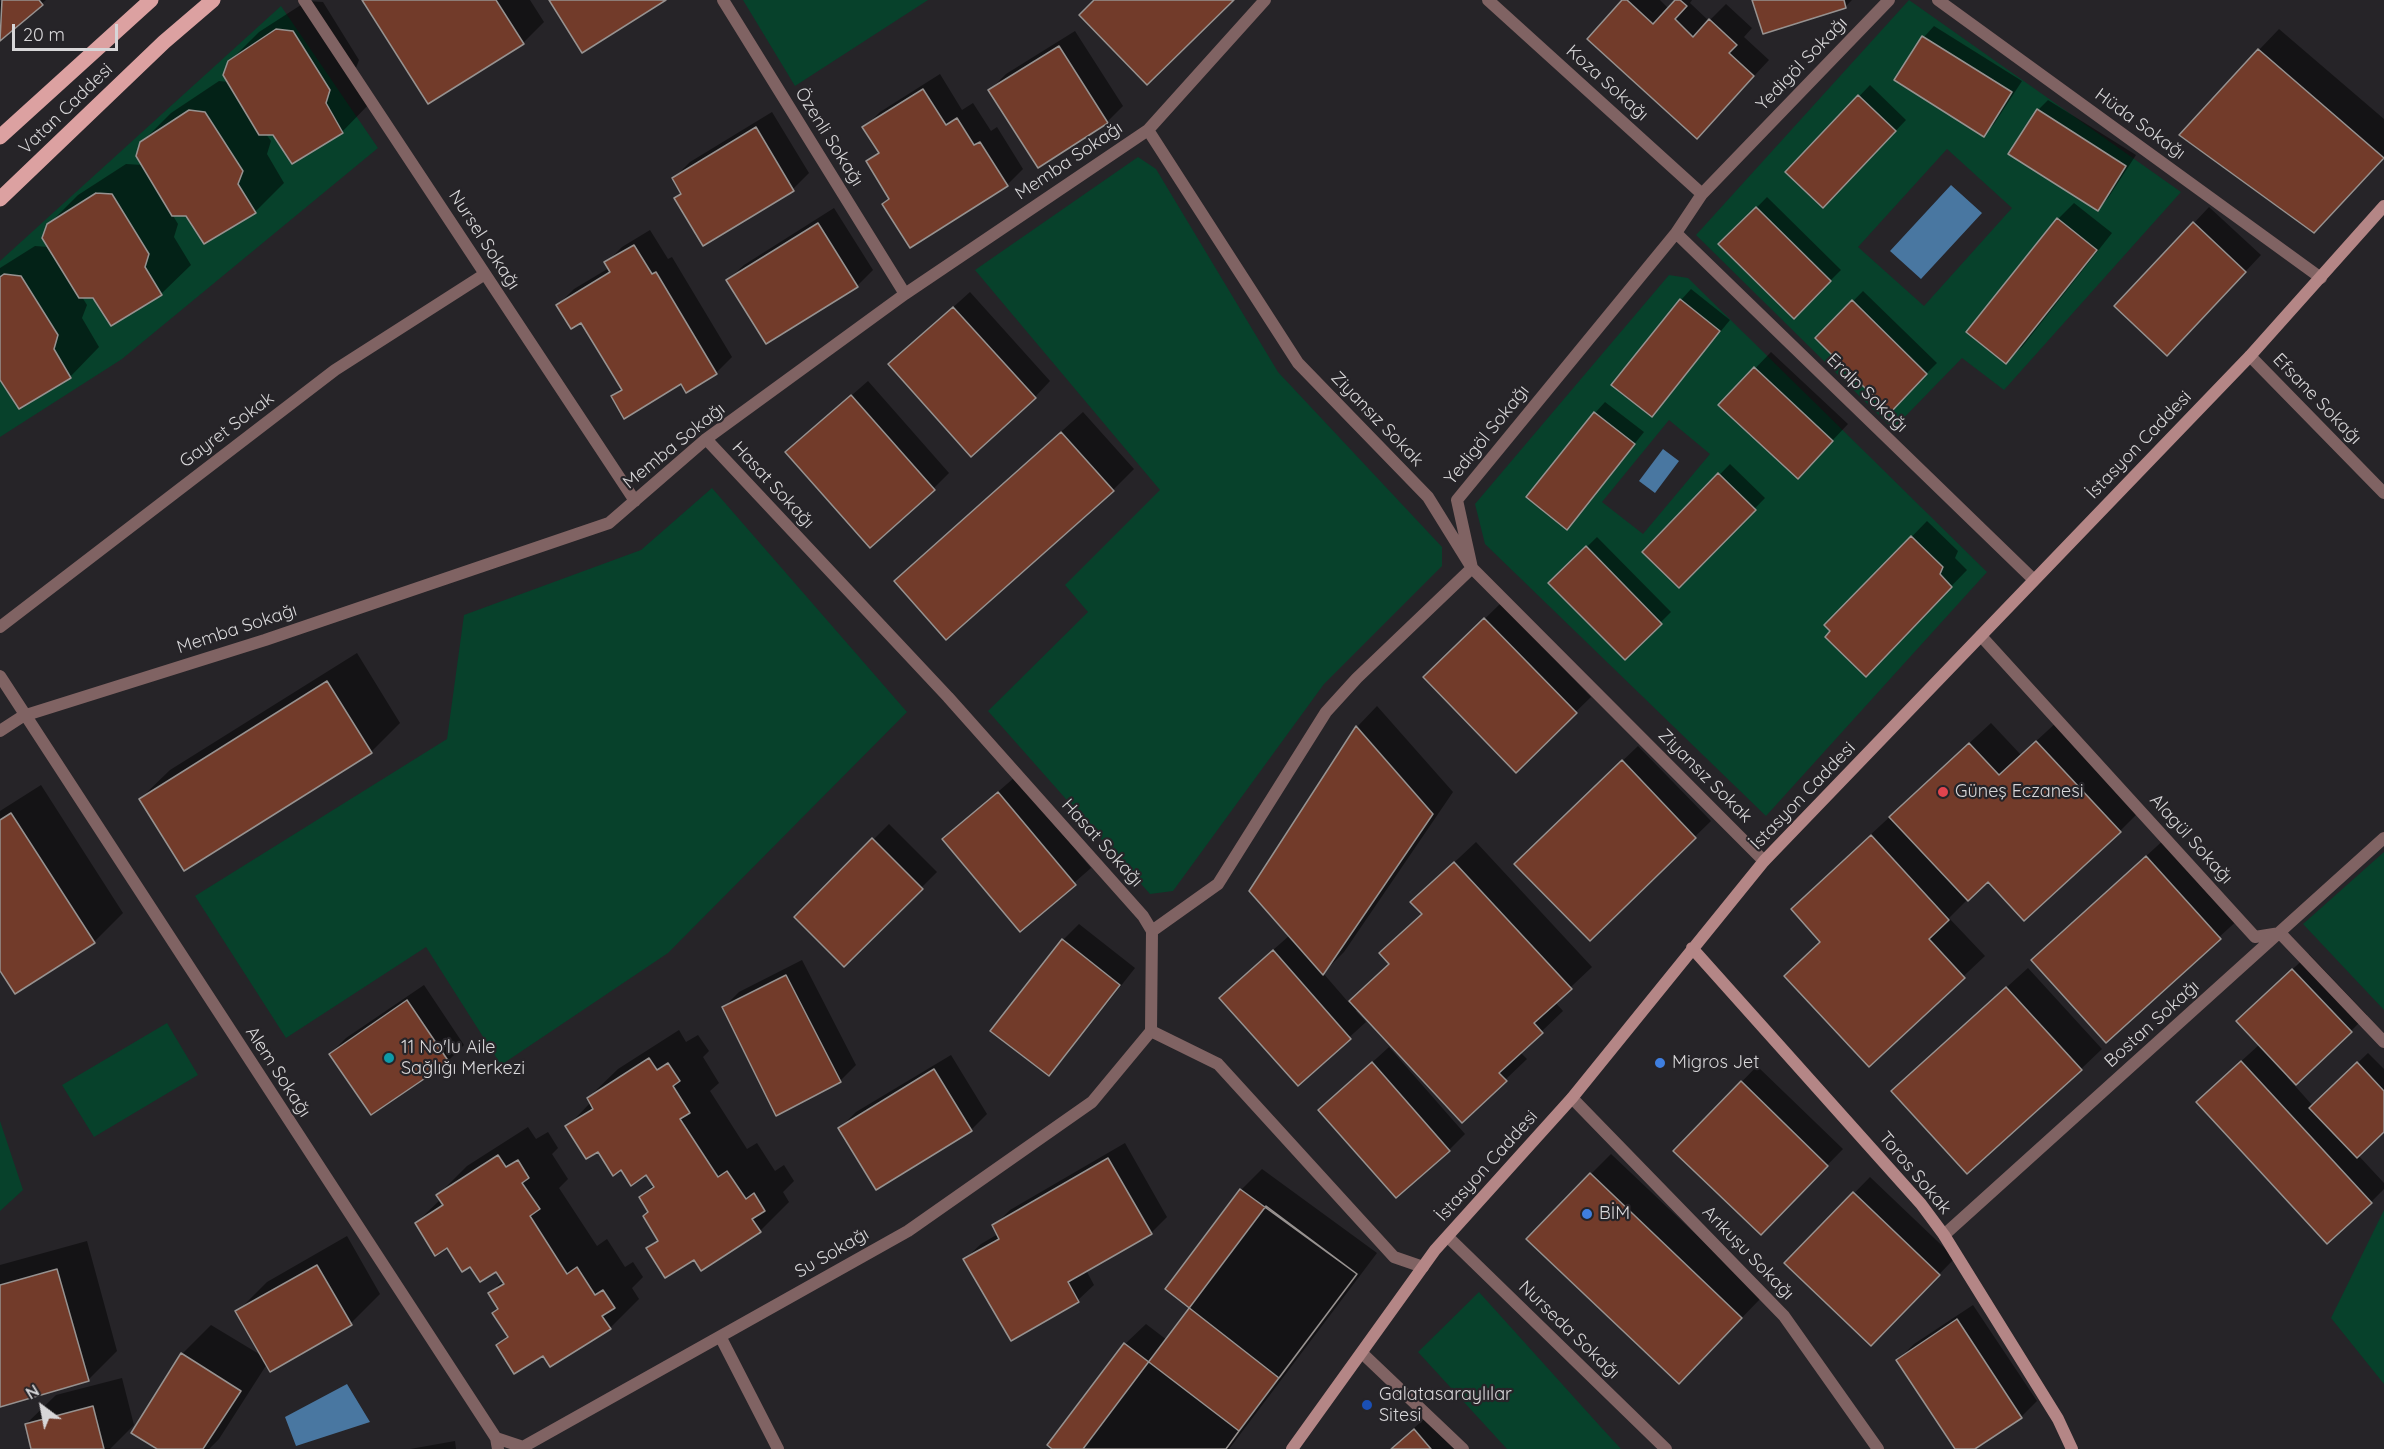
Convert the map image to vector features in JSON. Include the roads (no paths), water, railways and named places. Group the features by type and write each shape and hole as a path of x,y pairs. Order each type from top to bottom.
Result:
{"main road":[{"name":"Vatan Caddesi","path":"0,137 151,0"},
{"name":"Vatan Caddesi","path":"0,199 164,42 213,0"}],"street":[{"name":"Nursel Sokağı","path":"304,0 635,501"},
{"name":"Özenli Sokağı","path":"723,0 905,294"},
{"name":"Memba Sokağı","path":"0,731 23,716 276,636 609,523 706,439 905,294 1148,130 1265,0"},
{"name":"Koza Sokağı","path":"1488,0 1702,194"},
{"name":"Yedigöl Sokağı","path":"1472,568 1456,500 1676,233 1702,194 1889,0"},
{"name":"Hüda Sokağı","path":"1938,0 2321,278"},
{"name":"Ziyansız Sokak","path":"1148,130 1298,363 1428,497 1472,568 1764,861"},
{"name":"İstasyon Caddesi","path":"1292,1449 1423,1267 1572,1098 1764,861 2250,356 2384,206"},
{"name":"Eralp Sokağı","path":"1676,233 2033,579"},
{"name":"Gayret Sokak","path":"0,627 335,370 485,274"},
{"name":"Efsane Sokağı","path":"2250,356 2384,493"},
{"name":"Hasat Sokağı","path":"706,439 948,697 1143,916 1152,931"},
{"path":"1423,1267 1394,1257 1218,1064 1151,1031 1152,931 1218,884 1326,712 1357,678 1472,568"},
{"name":"Alagül Sokağı","path":"1981,636 2255,938 2280,933"},
{"name":"Alem Sokağı","path":"0,676 23,716 497,1444"},
{"name":"Bostan Sokağı","path":"1944,1235 2384,838"},
{"path":"2280,933 2384,1042"},
{"name":"Toros Sokak","path":"1692,948 1921,1204 1944,1235 2058,1419 2072,1449"},
{"name":"Su Sokağı","path":"497,1444 523,1447 721,1338 908,1231 1092,1102 1151,1031"},
{"name":"Arıkuşu Sokağı","path":"1572,1098 1784,1316 1878,1449"},
{"name":"Nurseda Sokağı","path":"1448,1237 1666,1449"},
{"path":"721,1338 778,1449"},
{"path":"1362,1353 1463,1449"}],"water":[{"path":"1951,185 1982,213 1921,279 1890,251"},
{"path":"1663,449 1679,461 1655,493 1639,481"},
{"path":"347,1384 370,1422 296,1446 285,1417"}],"place":[{"name":"Güneş Eczanesi","path":"1943,792"},
{"name":"11 No'lu Aile Sağlığı Merkezi","path":"389,1058"},
{"name":"Migros Jet","path":"1660,1063"},
{"name":"BİM","path":"1587,1214"},
{"name":"Galatasaraylılar Sitesi","path":"1367,1405"}]}
